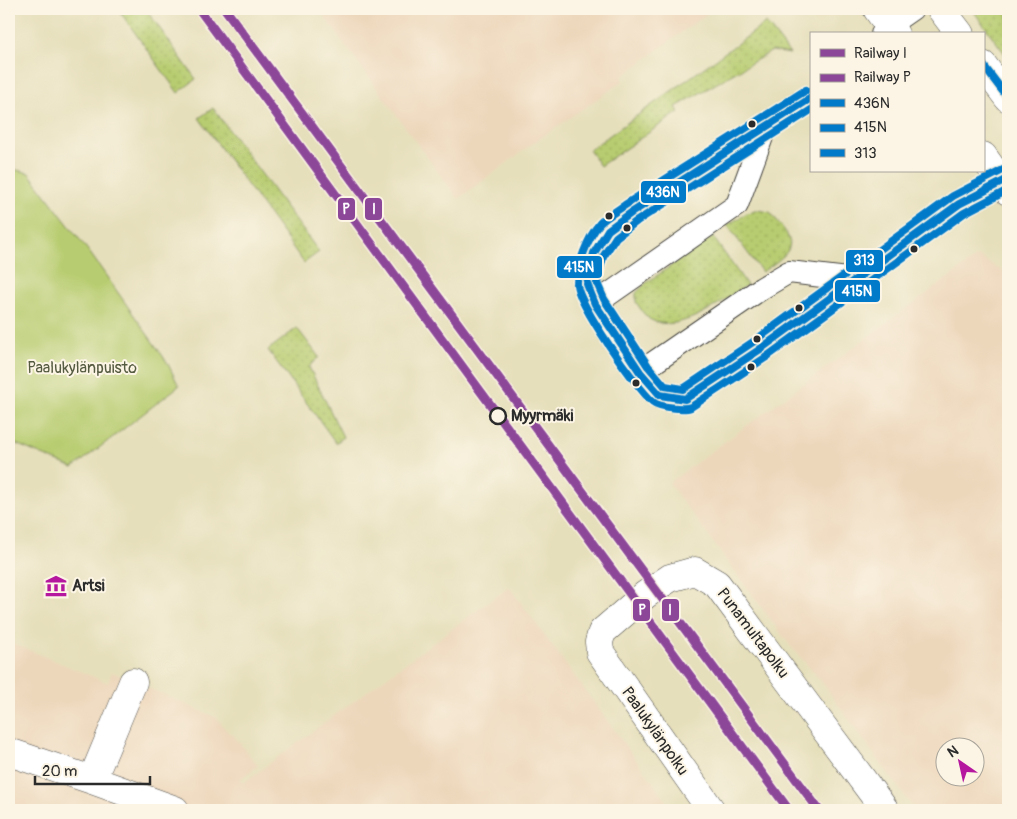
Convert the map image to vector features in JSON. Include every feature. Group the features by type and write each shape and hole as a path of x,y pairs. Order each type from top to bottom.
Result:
{"street":[{"path":"941,9 958,32"},
{"path":"984,65 1008,98"},
{"path":"984,157 1006,184"},
{"name":"Punamultapolku","path":"600,652 599,642 602,632 645,595 670,578 695,571 716,584 885,810"},
{"name":"Paalukylänpolku","path":"600,652 711,810"},
{"path":"92,780 133,682"},
{"path":"9,752 175,810"}],"lane":[{"path":"886,25 912,9"},
{"path":"810,99 682,179 608,230 594,253 587,284 595,304 640,372 660,395 685,399 759,350 964,201 1006,184"},
{"path":"595,304 738,205 766,126"},
{"path":"640,372 762,288 789,272 856,280"}],"shaded area":[{"path":"319,9 713,9 621,77 623,81 536,141 458,199"},
{"path":"978,256 1008,275 1008,810 915,810 819,678 789,644 669,483"},
{"path":"509,587 673,810 9,810 9,642 108,683 112,672 217,718 258,766 240,779 243,783"}],"green space":[{"path":"118,9 146,9 196,79 178,93"},
{"path":"972,9 1008,9 1008,58"},
{"path":"766,23 790,54 772,51 676,107 679,112 600,166 589,150"},
{"path":"213,108 319,252 304,263 199,118"},
{"name":"Paalukylänpuisto","path":"9,168 29,173 90,253 167,362 179,386 73,468 9,441"},
{"path":"758,210 770,212 785,232 790,245 782,257 762,272 727,225 747,213"},
{"path":"713,237 747,285 714,307 688,319 675,323 663,323 649,319 636,302 636,293 646,283"},
{"path":"297,328 319,357 309,367 343,437 336,443 268,350"}],"rail line":[{"name":"P","path":"199,9 789,810"},
{"name":"I","path":"225,9 819,810"}],"transit line":[{"name":"436N","path":"984,66 1008,98"},
{"name":"415N","path":"806,90 609,216 600,223 587,243 577,276 580,294 597,326 622,364 645,394 656,404 677,408 691,407 765,358 964,213 1008,190"},
{"name":"436N","path":"810,99 631,213 608,230 594,253 587,284 595,304 640,372 660,395 685,399 759,350 959,204 1008,179"},
{"name":"313","path":"810,111 637,221 616,237 603,257 597,283 604,299 648,366 665,386 683,389 753,342 953,196 1003,170"}],"place":[{"name":"Myyrmäki","path":"498,416"},
{"name":"Artsi","path":"56,586"}]}
